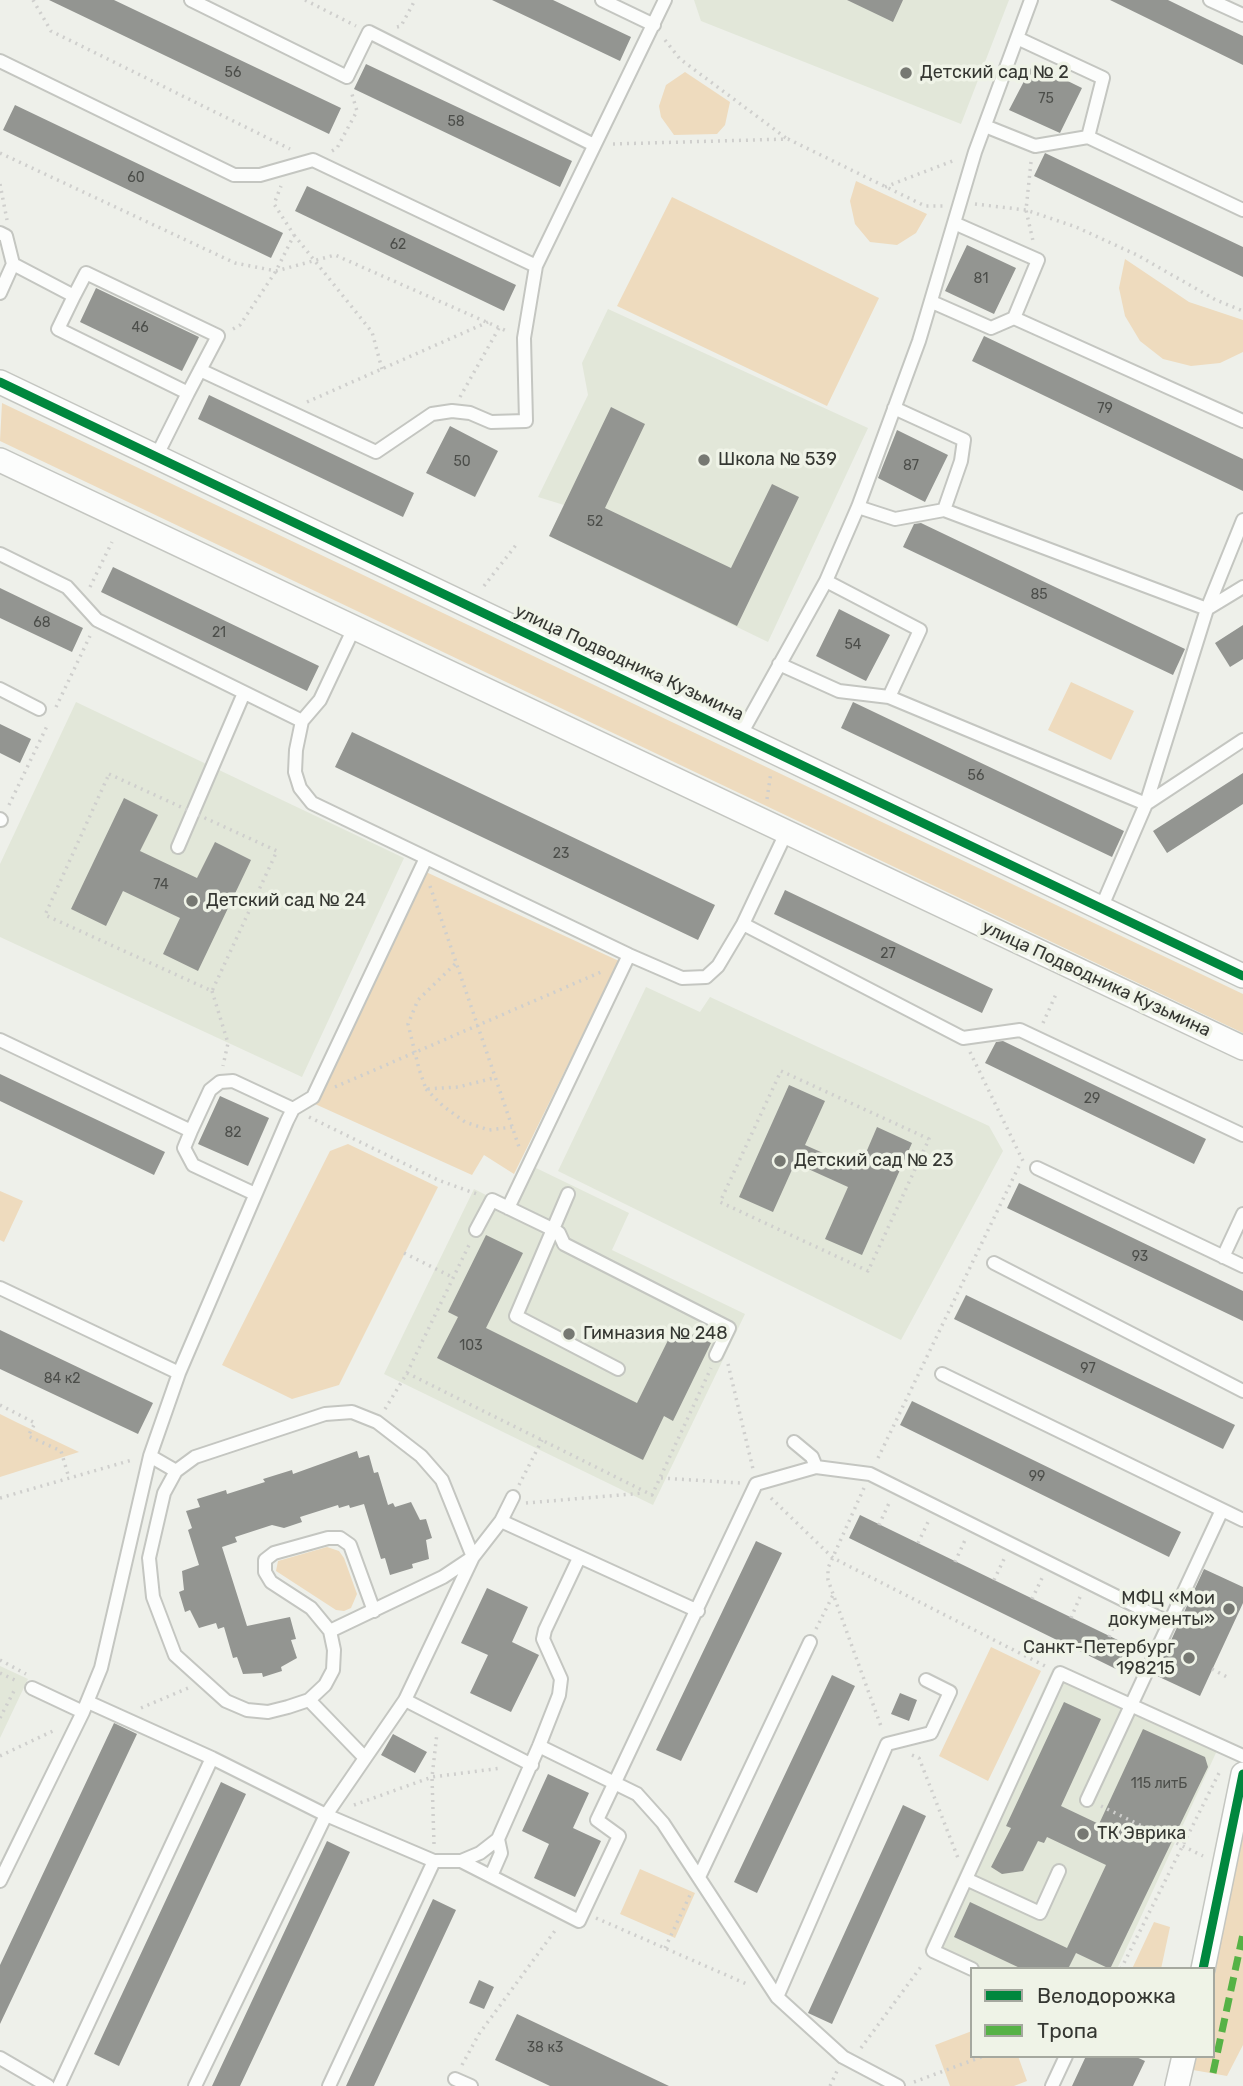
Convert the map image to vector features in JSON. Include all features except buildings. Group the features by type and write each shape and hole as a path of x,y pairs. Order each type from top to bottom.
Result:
{"street":[{"name":"улица Подводника Кузьмина","path":"0,382 1102,906 1243,976"},
{"name":"улица Подводника Кузьмина","path":"0,460 1243,1048"},
{"path":"1203,1967 1243,1774"},
{"path":"1177,2086 1184,2058"}],"lane":[{"path":"191,0 347,77 369,32 594,145"},
{"path":"602,0 654,25"},
{"path":"200,370 376,452 432,414 452,411 470,413 491,422 526,421 524,338 536,266 666,0"},
{"path":"741,734 826,581 858,507 932,302 975,152 1031,0"},
{"path":"1210,0 1243,15"},
{"path":"1017,38 1103,78 1088,137"},
{"path":"0,61 234,175 260,175 313,160 536,266"},
{"path":"985,125 1035,146 1088,137 1243,210"},
{"path":"932,302 991,328 1014,318 1038,260 954,222"},
{"path":"0,293 13,264 3,235"},
{"path":"13,264 74,296"},
{"path":"157,455 218,335 86,273 58,328 188,393"},
{"path":"1014,318 1243,421"},
{"path":"894,408 964,440 961,461 944,510"},
{"path":"858,507 895,519 944,510 1207,609"},
{"path":"1102,906 1146,804 1207,609 1243,520"},
{"path":"0,554 68,587 97,620 302,721"},
{"path":"826,581 920,630 889,697"},
{"path":"1207,609 1243,587"},
{"path":"354,628 320,700 302,721 295,772 300,788 312,803 425,861 628,958 681,978 706,977 718,966 743,924 786,833"},
{"path":"779,664 839,691 889,697 1146,804"},
{"path":"0,690 39,709"},
{"path":"178,847 244,693"},
{"path":"1146,804 1243,740"},
{"path":"0,1881 85,1707 101,1668 150,1456 179,1373 295,1110 313,1097 425,861"},
{"path":"743,924 963,1038 1020,1030 1243,1135"},
{"path":"508,1208 628,958"},
{"path":"0,1040 191,1131"},
{"path":"256,1194 192,1165 184,1148 210,1090 220,1082 233,1082 295,1110"},
{"path":"1037,1168 1243,1266"},
{"path":"568,1194 516,1315 618,1369"},
{"path":"476,1230 492,1200 552,1229 559,1233 564,1244 729,1328 716,1355"},
{"path":"1223,1257 1243,1214"},
{"path":"994,1263 1243,1391"},
{"path":"0,1288 179,1373"},
{"path":"942,1374 1243,1520"},
{"path":"374,1611 350,1545 340,1538 328,1538 274,1553 265,1560 265,1572 271,1582 311,1608 330,1631 334,1650 333,1670 325,1685 309,1700 268,1712 247,1710 226,1701 175,1655 149,1578 149,1558 164,1493 176,1471 194,1457 325,1414 352,1412 377,1422 421,1456 442,1480 473,1556"},
{"path":"794,1442 812,1457 816,1467"},
{"path":"150,1456 176,1471"},
{"path":"461,1861 579,1921 619,1836 597,1821 756,1484 816,1467 870,1474 1170,1623"},
{"path":"195,2086 326,1815 405,1700 473,1556 501,1521 512,1498"},
{"path":"1087,1800 1222,1510"},
{"path":"501,1521 698,1611"},
{"path":"330,1631 443,1577 473,1556"},
{"path":"32,1688 212,1758 326,1815 435,1861 461,1861 480,1853 498,1839 532,1765 559,1695 561,1679 543,1639 545,1630 579,1558"},
{"path":"699,1878 810,1642"},
{"path":"970,1968 933,1951 1060,1673 1243,1756"},
{"path":"777,1997 887,1744 931,1733 950,1692 926,1680"},
{"path":"309,1700 365,1758"},
{"path":"405,1700 532,1765"},
{"path":"539,1746 638,1794 663,1823 777,1997 844,2057 898,2086"},
{"path":"59,2086 212,1758"},
{"path":"491,1876 501,1853 498,1839"},
{"path":"329,2086 435,1861"},
{"path":"966,1879 1040,1913 1059,1871"},
{"path":"0,2058 48,2086"},
{"path":"1052,2086 1065,2058"},
{"path":"455,2078 471,2086"}],"path":[{"path":"33,0 51,31 313,160 337,148 357,111 347,77"},
{"path":"654,25 680,59 788,139 885,187 925,206 986,203 1026,210 1076,226 1137,255 1216,300 1243,311"},
{"path":"594,145 788,139"},
{"path":"1035,146 1027,181 1026,210 1038,260"},
{"path":"885,187 975,152"},
{"path":"0,153 235,263 276,271 335,255 524,338"},
{"path":"0,184 8,219 3,235"},
{"path":"274,204 294,235 372,331 382,369"},
{"path":"218,335 240,326 276,271 294,235"},
{"path":"288,411 488,322"},
{"path":"452,411 499,328"},
{"path":"83,603 112,542"},
{"path":"484,586 516,545"},
{"path":"765,808 771,770"},
{"path":"212,991 45,915 109,774 277,851 212,991 228,1043 220,1082"},
{"path":"425,861 455,964 526,1169"},
{"path":"313,1097 628,958"},
{"path":"455,964 418,1000 408,1024 413,1053 426,1089 443,1106 466,1122 489,1130 512,1127"},
{"path":"1036,1037 1057,992"},
{"path":"887,1744 828,1573 870,1474 1022,1161 963,1038"},
{"path":"781,1071 929,1139 868,1270 720,1202 781,1071"},
{"path":"426,1089 458,1087 495,1078"},
{"path":"295,1110 439,1180 472,1192"},
{"path":"436,1186 439,1180"},
{"path":"377,1422 407,1373 476,1230"},
{"path":"404,1253 452,1277"},
{"path":"723,1342 756,1484 833,1558 1060,1673"},
{"path":"407,1373 652,1495 716,1355"},
{"path":"0,1405 35,1423 29,1436 61,1451 69,1478"},
{"path":"542,1440 512,1498 544,1502 646,1493"},
{"path":"0,1498 132,1460"},
{"path":"660,1478 756,1484"},
{"path":"879,1525 897,1487"},
{"path":"918,1544 936,1506"},
{"path":"955,1562 972,1524"},
{"path":"994,1580 1012,1544"},
{"path":"1032,1599 1049,1563"},
{"path":"1071,1618 1086,1581"},
{"path":"810,1642 834,1593"},
{"path":"1109,1637 1125,1600"},
{"path":"1212,1669 1227,1677"},
{"path":"0,1673 19,1681 0,1718"},
{"path":"138,1709 198,1684"},
{"path":"0,1756 59,1728 85,1707"},
{"path":"435,1861 432,1777 439,1717"},
{"path":"1122,1967 1230,1750"},
{"path":"919,1758 966,1879"},
{"path":"326,1815 432,1777 532,1765"},
{"path":"1106,1809 1203,1856"},
{"path":"665,1948 699,1878"},
{"path":"587,1914 758,1989"},
{"path":"455,2078 479,2034 506,2001 566,1915"},
{"path":"853,2058 931,1955"},
{"path":"904,2085 978,2058"}],"shaded area":[{"name":"Детский сад № 2","path":"694,0 1009,0 961,124 701,21"},
{"path":"685,72 730,102 725,125 717,134 674,135 661,117 659,106 666,85"},
{"path":"856,181 927,214 916,233 897,245 870,242 855,224 850,201"},
{"path":"672,197 879,298 827,406 617,306"},
{"path":"1125,259 1189,302 1243,320 1243,352 1220,363 1191,366 1163,359 1140,341 1125,316 1119,288"},
{"name":"Школа № 539","path":"608,309 868,428 768,642 549,536 564,505 538,497 588,395 582,363"},
{"path":"2,403 1243,994 1243,1033 0,441"},
{"path":"1071,682 1134,711 1111,760 1048,730"},
{"name":"Детский сад № 24","path":"76,702 404,858 302,1077 0,937 0,864"},
{"path":"426,872 619,961 514,1174 484,1155 472,1175 315,1104"},
{"name":"Детский сад № 23","path":"646,987 700,1012 710,997 989,1126 1003,1151 901,1340 558,1171"},
{"path":"348,1144 438,1187 339,1385 292,1399 222,1365 330,1151"},
{"name":"Гимназия № 248","path":"534,1167 629,1213 612,1250 745,1314 653,1505 384,1374 474,1189 514,1209"},
{"path":"0,1191 23,1201 4,1242 0,1240"},
{"path":"0,1414 16,1422 79,1452 0,1477"},
{"path":"327,1547 339,1551 344,1558 357,1594 351,1608 344,1611 336,1610 276,1571 278,1561"},
{"path":"991,1647 1041,1671 988,1781 939,1756"},
{"path":"0,1666 28,1679 0,1738"},
{"path":"1053,1668 1220,1744 1118,1967 970,1967 970,1971 924,1950"},
{"path":"1243,1831 1243,2045 1227,2076 1193,2070 1195,2058 1215,2058 1214,1967"},
{"path":"640,1869 695,1893 675,1938 620,1914"},
{"path":"1154,1922 1170,1927 1161,1967 1133,1967"},
{"path":"970,2032 970,2058 1019,2058 1027,2081 1014,2086 950,2086 935,2045"}],"marked path":[{"path":"1213,2073 1243,1934"}],"cycle path":[{"path":"0,382 1243,976"},
{"path":"1203,1967 1243,1774"}],"place":[{"name":"Детский сад № 2","path":"906,73"},
{"name":"Школа № 539","path":"704,460"},
{"name":"Детский сад № 24","path":"192,901"},
{"name":"Детский сад № 23","path":"780,1161"},
{"name":"Гимназия № 248","path":"569,1334"},
{"name":"МФЦ «Мои документы»","path":"1229,1609"},
{"name":"Санкт-Петербург 198215","path":"1189,1658"},
{"name":"ТК Эврика","path":"1083,1834"}]}
